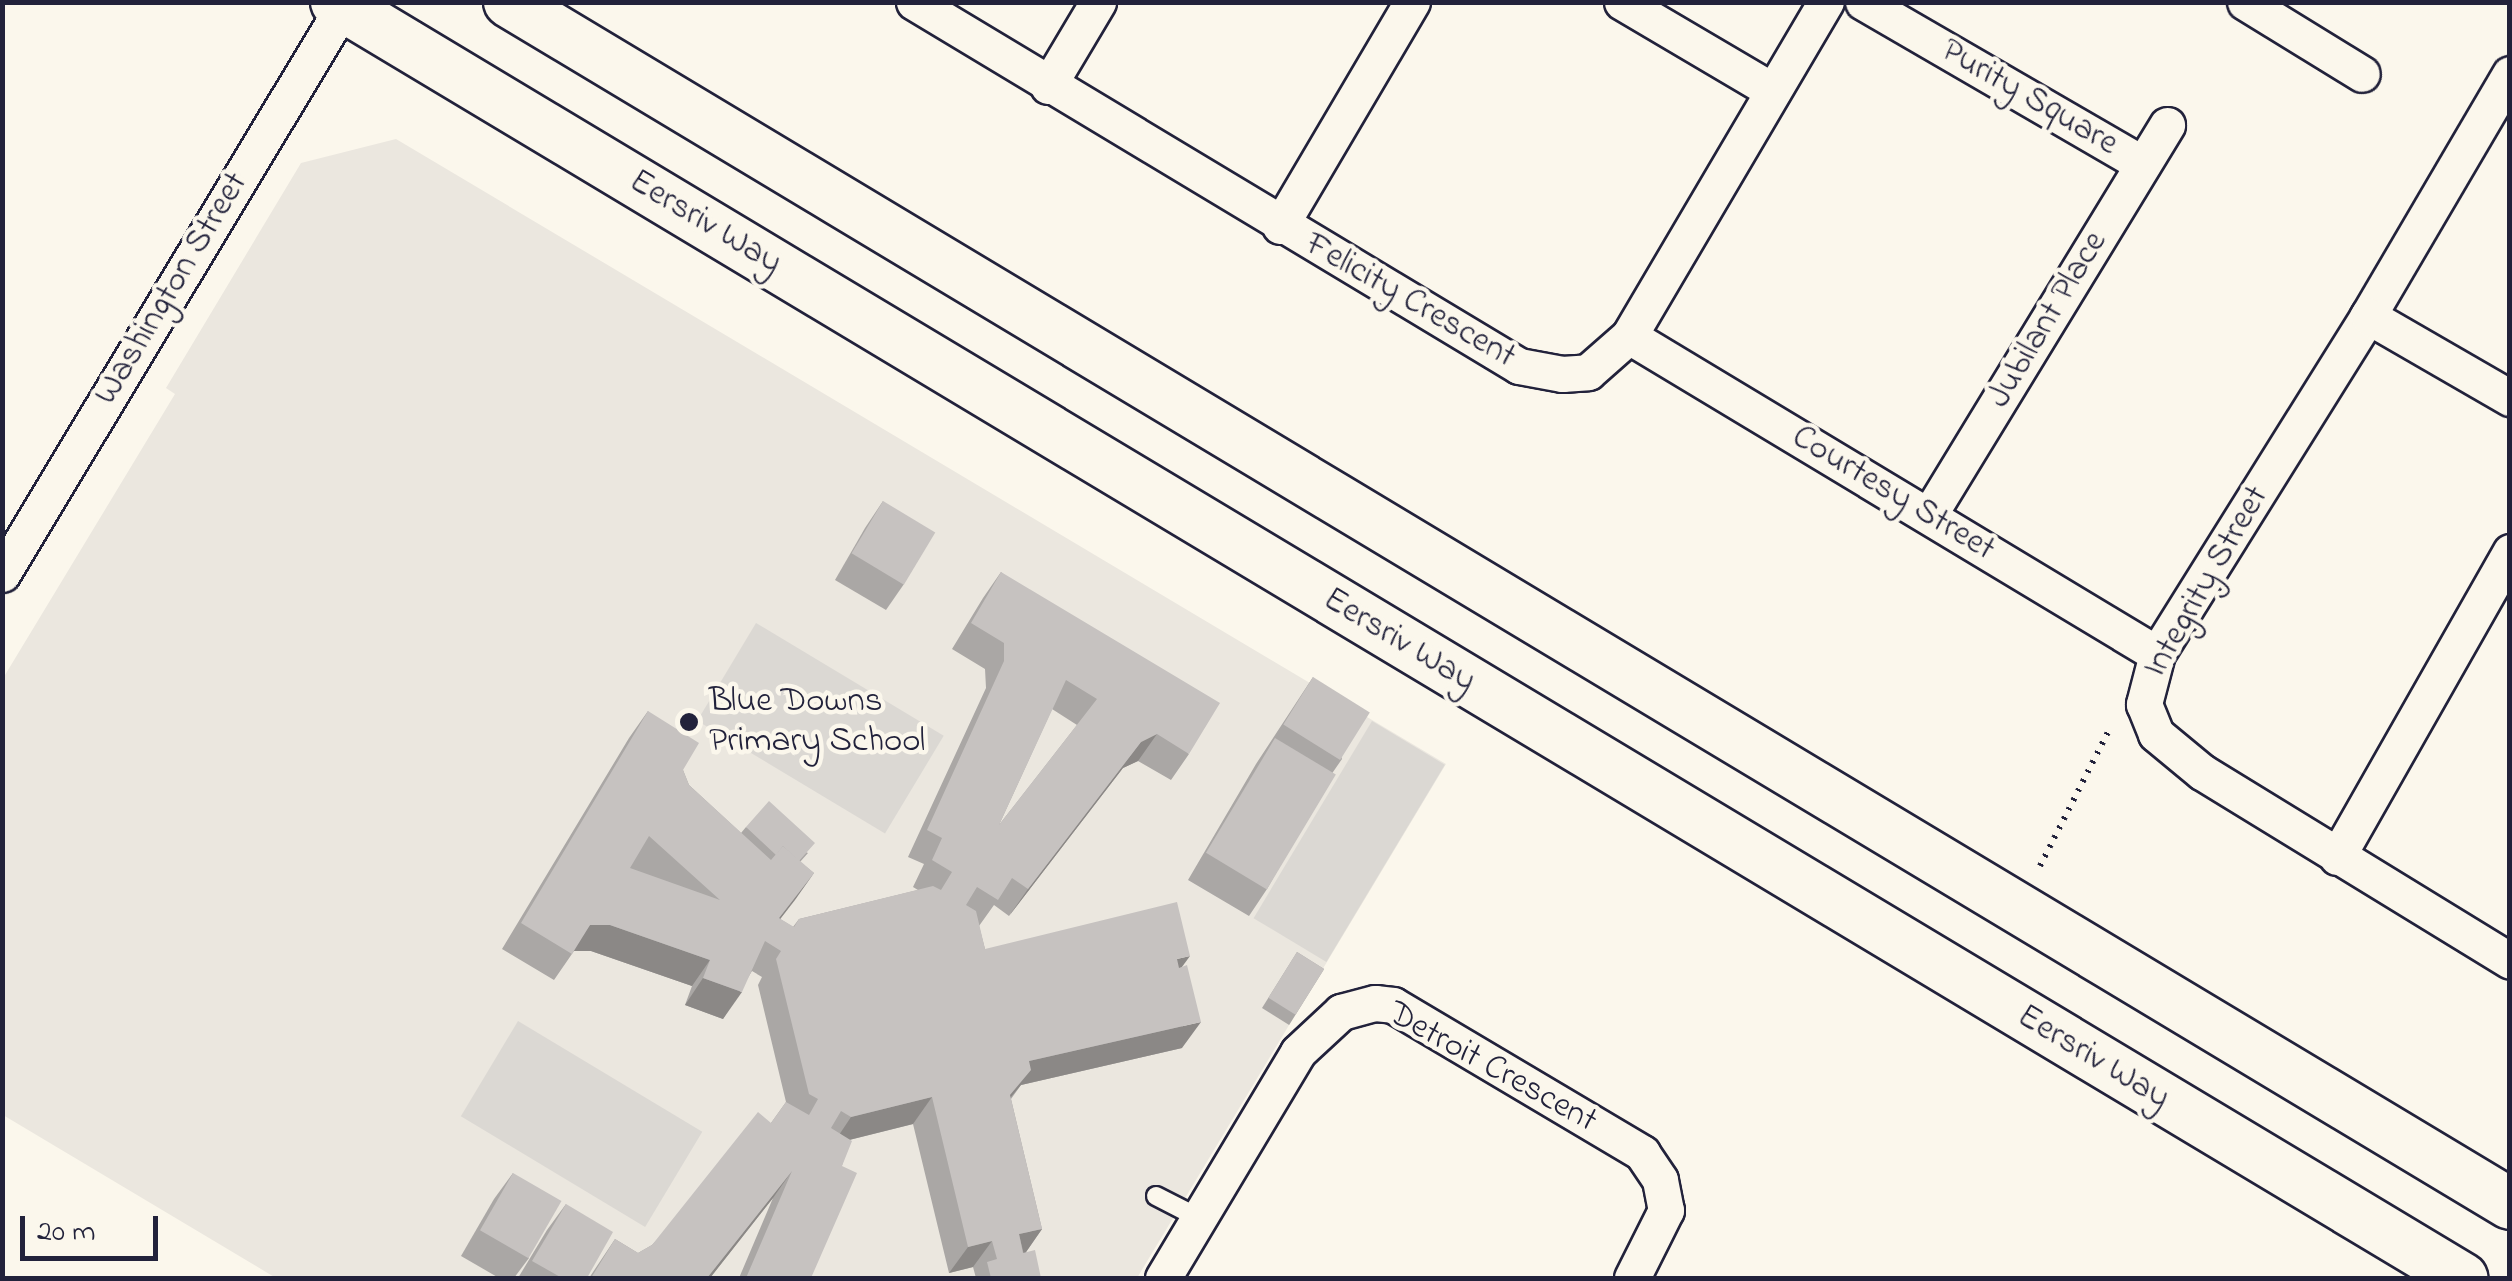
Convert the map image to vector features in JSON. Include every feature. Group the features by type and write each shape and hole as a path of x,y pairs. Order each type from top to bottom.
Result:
{"main road":[{"path":"509,2 2510,1204"},
{"name":"Eersriv Way","path":"342,4 2462,1278"}],"street":[{"name":"Felicity Crescent","path":"914,2 1280,226 1519,366 1588,372 1629,336 1826,2"},
{"path":"1048,86 1098,2"},
{"path":"1280,226 1412,2"},
{"path":"1622,2 1774,91"},
{"name":"Purity Square","path":"1862,2 2143,164"},
{"path":"2245,2 2285,13 2362,74"},
{"name":"Washington Street","path":"2,574 342,4"},
{"name":"Integrity Street","path":"2510,74 2368,316 2156,654 2144,704 2148,722 2172,750 2337,857 2510,961"},
{"name":"Jubilant Place","path":"1929,515 2167,125"},
{"path":"2368,316 2510,398"},
{"name":"Courtesy Street","path":"1629,336 2156,654"},
{"path":"2337,857 2510,552"},
{"name":"Detroit Crescent","path":"1163,1278 1298,1052 1341,1012 1375,1003 1393,1006 1642,1154 1660,1180 1666,1210 1632,1278"}],"lane":[{"path":"1156,1196 1199,1218"}],"path":[{"path":"2031,885 2116,718 2144,704"}],"shaded area":[{"name":"Blue Downs Primary School","path":"396,139 1446,764 1137,1278 276,1278 3,1115 2,680 175,394 166,388 301,163"},
{"path":"756,623 944,736 885,834 697,721"},
{"path":"1372,721 1445,765 1326,962 1254,918"},
{"path":"518,1021 702,1132 645,1227 461,1116"}],"building":[{"path":"883,501 935,532 904,585 852,553"},
{"path":"1001,572 1220,703 1189,754 1157,734 1141,742 1028,889 1012,878 998,900 977,887 966,905 976,911 985,949 1177,902 1190,956 1177,959 1179,968 1187,965 1201,1022 1029,1061 1031,1070 1010,1095 1042,1229 1019,1234 1023,1253 1035,1250 1041,1278 991,1278 987,1262 997,1259 992,1241 968,1247 932,1097 851,1117 841,1111 831,1128 852,1141 842,1166 857,1173 811,1278 746,1278 792,1171 707,1278 591,1278 615,1239 638,1253 652,1245 758,1112 771,1123 786,1102 809,1115 818,1099 809,1094 776,959 781,951 765,941 742,992 703,978 710,960 610,925 590,925 572,954 521,923 648,711 699,743 683,770 689,785 771,860 783,846 814,873 779,918 794,927 799,919 933,886 941,890 952,872 932,860 942,838 927,830 1004,661 1004,643 971,623","holes":["1066,680 1097,699 999,825","649,836 720,900 630,868"]},
{"path":"1313,677 1370,713 1340,760 1283,724"},
{"path":"1275,738 1336,775 1267,889 1206,853"},
{"path":"769,801 815,843 799,861 783,846 776,855 746,827"},
{"path":"1297,952 1324,969 1296,1015 1268,998"},
{"path":"513,1173 561,1201 528,1258 480,1230"},
{"path":"566,1204 613,1232 587,1278 562,1278 532,1261"}],"place":[{"name":"Blue Downs Primary School","path":"689,722"}]}
